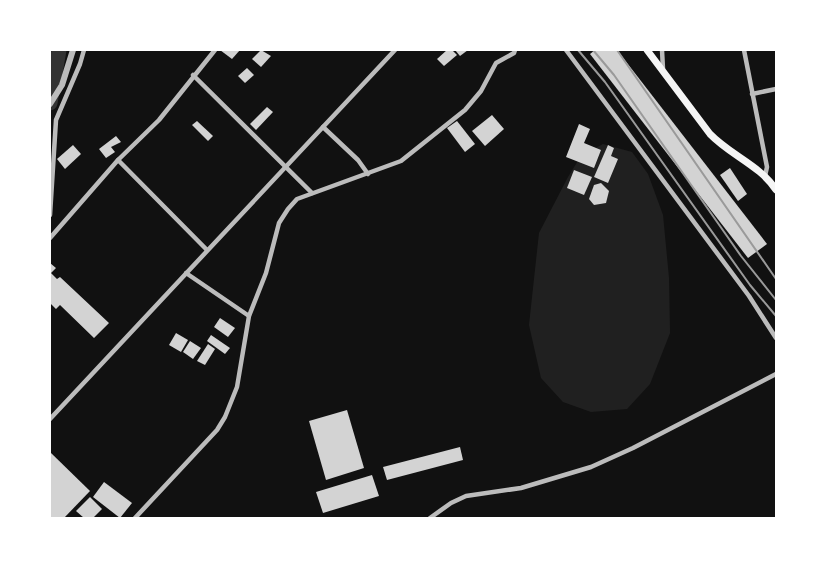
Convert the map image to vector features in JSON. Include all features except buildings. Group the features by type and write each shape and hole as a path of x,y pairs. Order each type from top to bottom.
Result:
{"main road":[{"path":"647,50 720,145 765,176 776,187"}],"street":[{"path":"50,104 62,85 73,50"},
{"path":"50,214 51,169 56,120 84,50"},
{"path":"50,238 118,160 159,120 215,50"},
{"path":"50,419 395,50"},
{"path":"135,519 217,430 225,417 237,387 249,316 266,273 279,223 288,208 297,199 401,161 465,110 481,91 496,63 514,53 514,50"},
{"path":"566,50 749,296 777,338"},
{"path":"662,50 663,72"},
{"path":"744,50 767,167 765,176"},
{"path":"193,75 312,194"},
{"path":"752,94 777,89"},
{"path":"323,127 358,160 368,174"},
{"path":"118,160 207,250"},
{"path":"186,273 249,316"},
{"path":"430,519 451,503 466,496 521,488 591,467 777,374"}],"shaded area":[{"path":"603,144 632,152 648,174 663,215 669,278 670,333 650,384 627,409 591,412 563,402 541,378 529,325 539,233 581,156"}],"waterway":[{"path":"50,103 59,50"}],"railway":[{"path":"578,50 605,82 750,285 776,316"},
{"path":"593,50 614,75 741,256 776,300"},
{"path":"617,50 776,279"}]}
